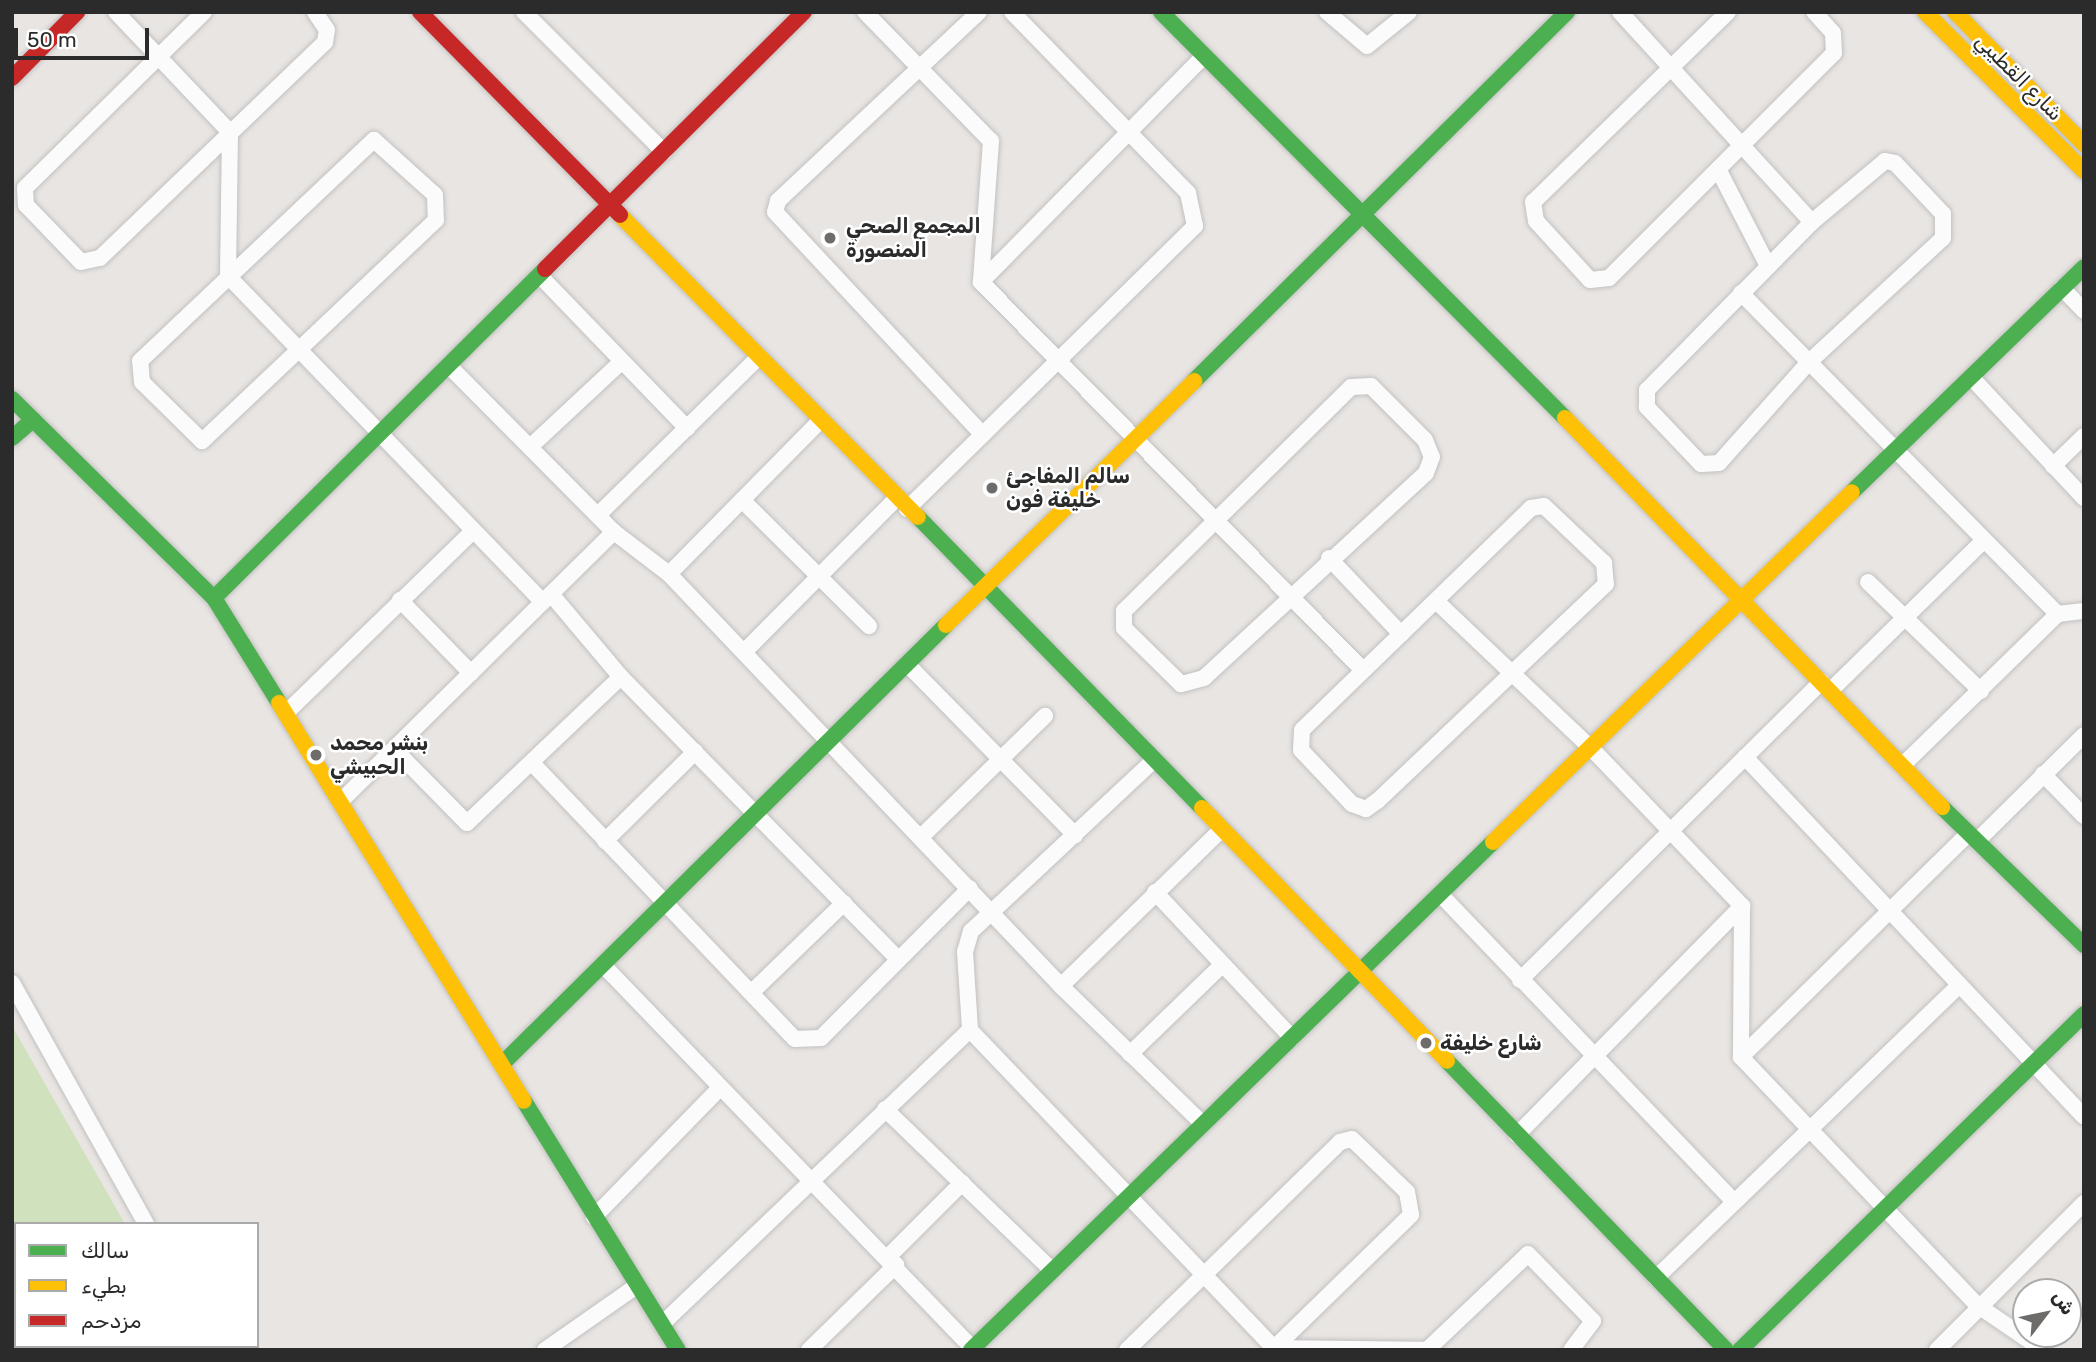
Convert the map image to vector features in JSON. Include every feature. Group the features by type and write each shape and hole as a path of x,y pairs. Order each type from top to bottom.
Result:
{"street":[{"path":"12,78 77,12"},
{"path":"116,12 161,56 230,132 228,276 471,532 547,598 621,677 760,814 896,957"},
{"path":"204,12 25,188 26,205 90,265 325,42 327,30 315,12"},
{"path":"419,12 609,209 759,357 819,422 986,586 1220,831 1726,1350"},
{"path":"524,12 664,152"},
{"path":"214,598 542,278 804,12"},
{"path":"865,12 990,141 981,282 1134,440 1292,593 1363,670"},
{"path":"979,12 778,201 775,212 982,434"},
{"path":"744,652 820,577 1059,364 1195,226 1188,193 1128,135 1012,12"},
{"path":"1161,12 1366,212 1745,600 1826,687 2084,945"},
{"path":"1327,12 1367,46 1409,12"},
{"path":"503,1063 760,814 830,738 1567,12"},
{"path":"1620,12 1812,222"},
{"path":"1727,12 1533,202 1531,212 1599,283 1834,54 1833,33 1814,12"},
{"name":"شارع القطيبي","path":"1925,12 2084,171"},
{"name":"شارع القطيبي","path":"1955,12 2084,144"},
{"path":"981,282 1204,56"},
{"path":"374,140 435,195 436,220 301,352 216,433 202,442 192,435 137,373 140,361 374,140"},
{"path":"1885,160 1905,173 1947,226 1942,238 1809,362 1719,463 1701,464 1644,397 1768,266 1812,222 1885,160"},
{"path":"1718,169 1768,266"},
{"path":"604,966 719,1089 813,1179 892,1261 972,1349 1359,972 1443,897 2084,267"},
{"path":"542,278 687,428"},
{"path":"2062,288 2084,311"},
{"path":"1741,293 2058,614"},
{"path":"598,515 759,357"},
{"path":"530,446 621,362"},
{"path":"451,368 614,532 669,574 830,738 1061,986 1203,1124"},
{"path":"1971,377 2084,498"},
{"path":"1371,386 1425,440 1432,457 1426,473 1329,558 1194,686 1171,675 1121,619 1217,519 1351,387 1371,386"},
{"path":"12,399 214,598 288,711 594,1217 678,1350"},
{"path":"12,438 33,419"},
{"path":"669,574 819,422"},
{"path":"2053,466 2084,436"},
{"path":"742,500 869,626"},
{"path":"1531,508 1554,510 1609,573 1516,674 1366,809 1352,804 1300,742 1302,730 1436,601 1531,508"},
{"path":"288,711 471,532"},
{"path":"342,800 614,532"},
{"path":"1520,980 1745,757 1904,617 1983,541"},
{"path":"1329,558 1401,634"},
{"path":"1868,582 1981,691"},
{"path":"400,600 471,673"},
{"path":"1436,601 1516,674 1593,750 1742,906 1741,1057 1882,1209 1977,1305 2043,1350"},
{"path":"1903,765 2058,614 2084,611"},
{"path":"907,664 1075,835"},
{"path":"394,749 467,823 621,677"},
{"path":"922,836 1003,760 1045,716"},
{"path":"1741,1057 1888,910 2043,775 2084,735"},
{"path":"605,841 695,752"},
{"path":"1745,757 2084,1118"},
{"path":"1154,760 971,931 965,952 970,1030 1202,1278 1273,1349 1430,1349 1528,1254 1593,1321 1571,1350"},
{"path":"532,763 605,841 669,903 795,1039 809,1043 821,1038 896,957 970,888"},
{"path":"2043,775 2084,816"},
{"path":"1061,986 1220,831"},
{"path":"1155,892 1292,1038"},
{"path":"1443,897 1734,1202"},
{"path":"752,992 844,902"},
{"path":"1517,1135 1742,906"},
{"path":"1130,1054 1222,965"},
{"path":"12,983 145,1222"},
{"path":"1656,1278 1807,1128 1959,985"},
{"path":"1740,1350 2084,1014"},
{"path":"662,1324 970,1030"},
{"path":"594,1217 719,1089"},
{"path":"885,1109 1052,1270"},
{"path":"1127,1350 1340,1142 1363,1144 1407,1192 1411,1215 1273,1349"},
{"path":"809,1350 962,1183"},
{"path":"1937,1350 1977,1305 2084,1203"},
{"path":"545,1350 638,1285"}],"green space":[{"path":"12,1026 124,1222 14,1222 14,1348 193,1350 12,1350"}],"traffic: fast":[{"path":"1161,12 1565,418"},
{"path":"1194,381 1567,12"},
{"path":"1852,492 2084,267"},
{"path":"214,598 545,269"},
{"path":"12,399 214,598 279,703"},
{"path":"12,438 33,420"},
{"path":"918,517 1202,808"},
{"path":"503,1063 946,625"},
{"path":"1942,807 2084,945"},
{"path":"971,1350 1493,842"},
{"path":"1740,1350 2084,1014"},
{"path":"1447,1061 1726,1350"},
{"path":"524,1101 678,1350"}],"traffic: slow":[{"path":"1925,12 2084,171"},
{"path":"1955,12 2084,144"},
{"path":"620,215 918,517"},
{"path":"946,625 1194,381"},
{"path":"1565,418 1942,807"},
{"path":"1493,842 1852,492"},
{"path":"279,703 524,1101"},
{"path":"1202,808 1447,1061"}],"traffic: jam":[{"path":"12,78 77,12"},
{"path":"420,12 620,215"},
{"path":"545,269 804,12"}],"place":[{"name":"المجمع الصحي المنصورة","path":"830,238"},
{"name":"سالم المفاجئ خليفة فون","path":"992,488"},
{"name":"بنشر محمد الحبيشي","path":"316,755"},
{"name":"شارع خليفة","path":"1426,1043"}]}
